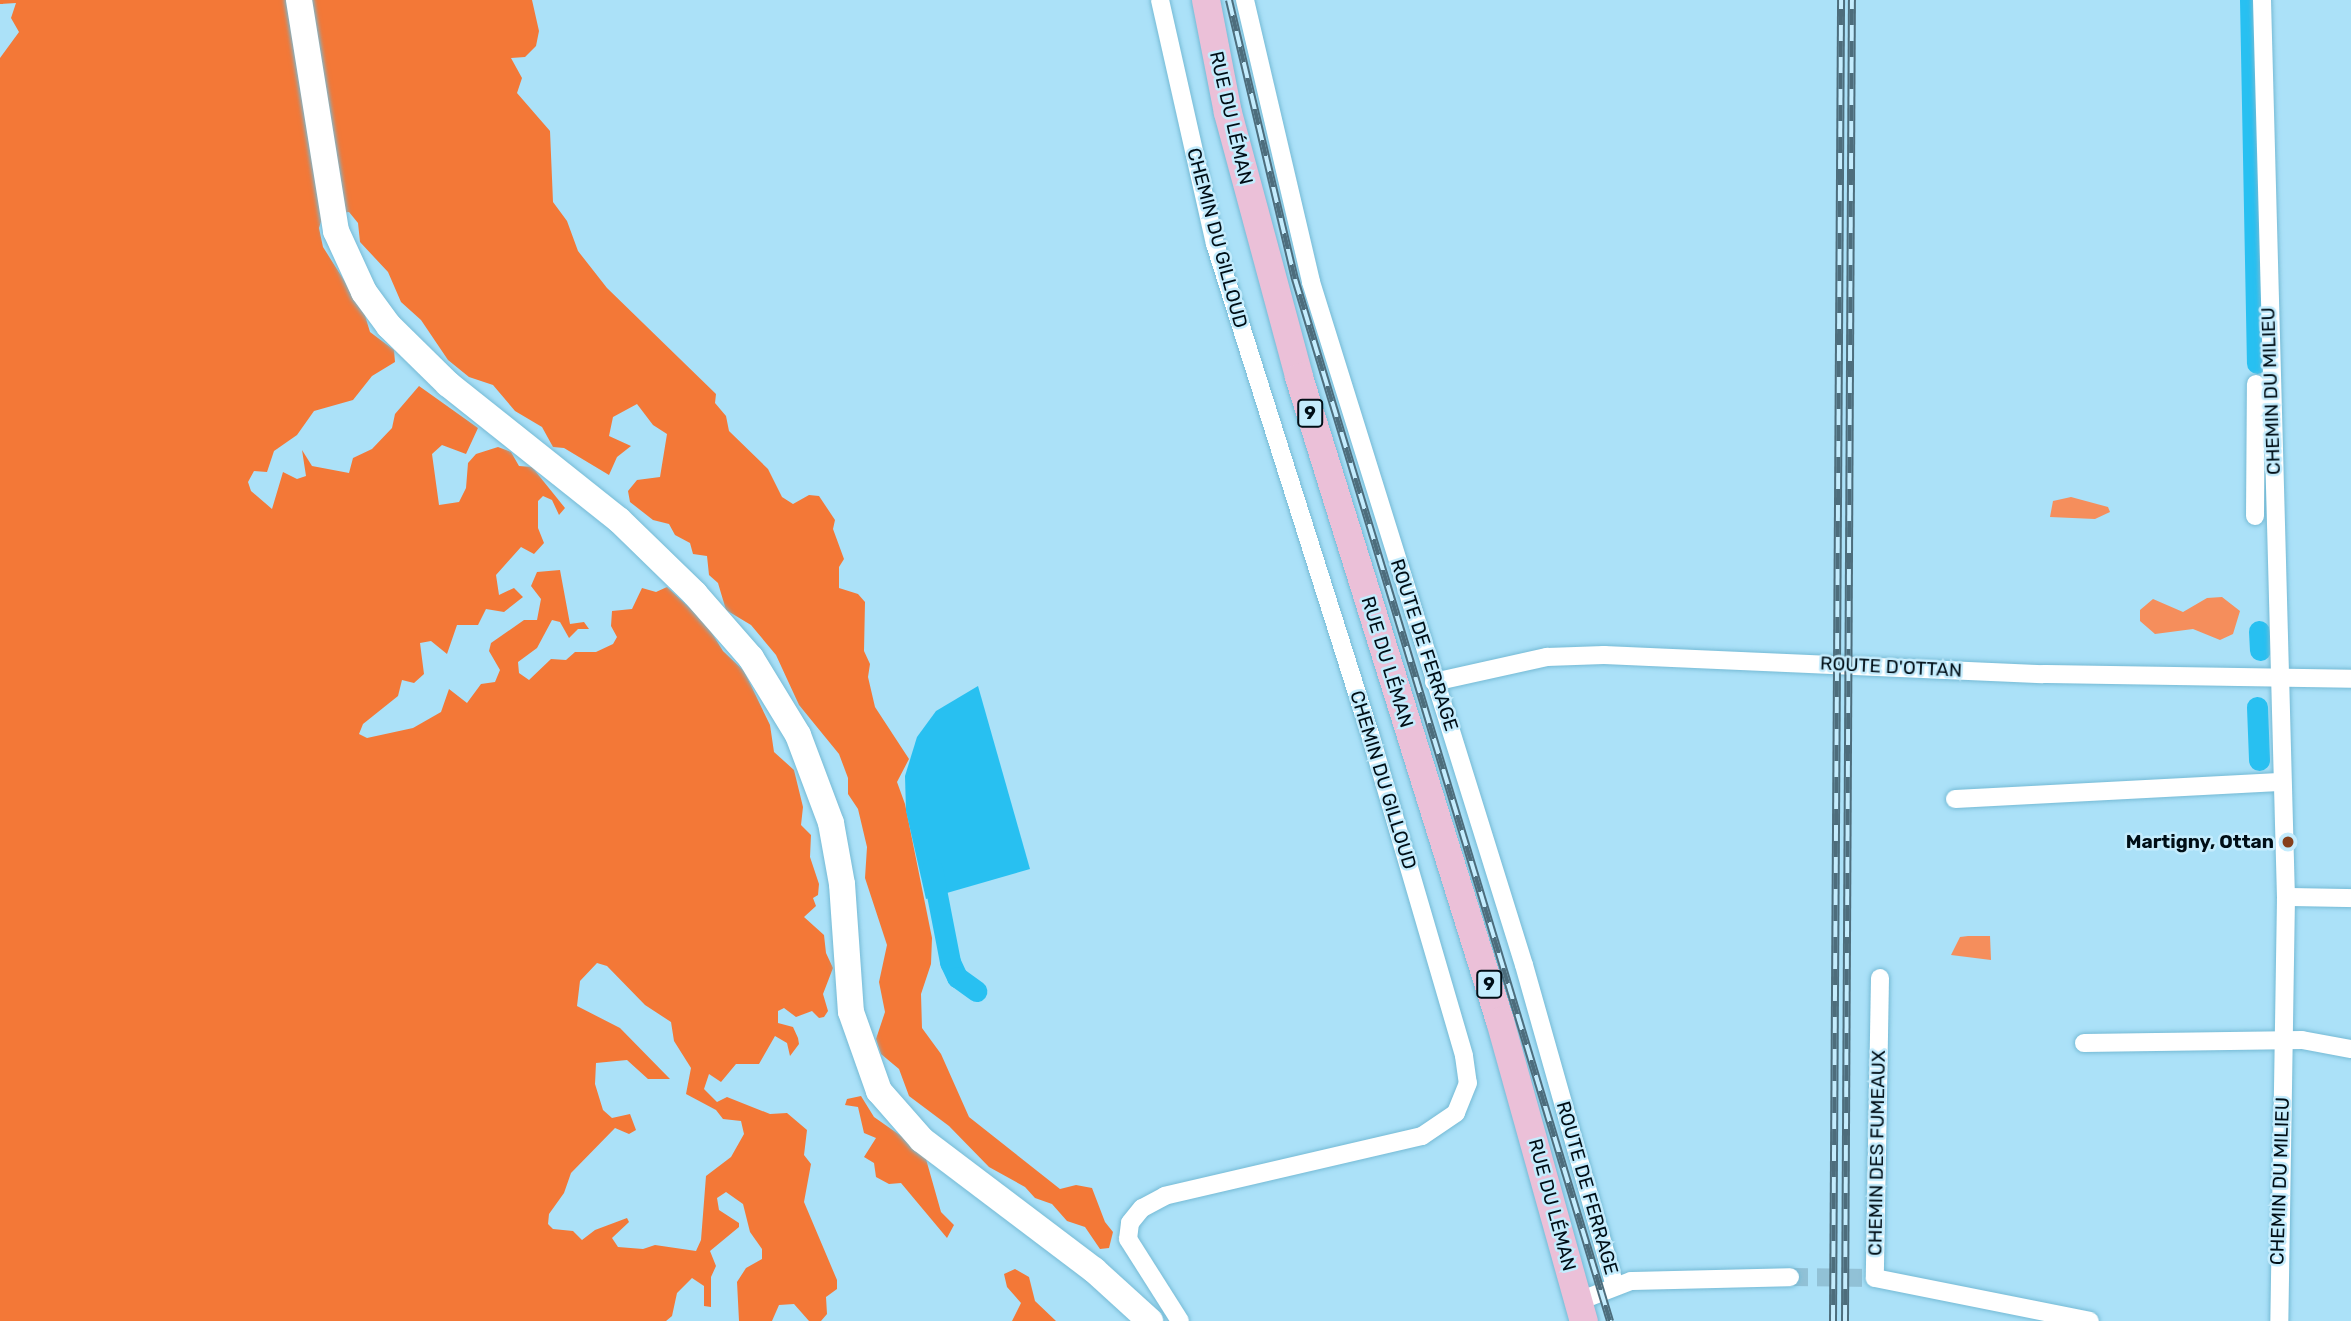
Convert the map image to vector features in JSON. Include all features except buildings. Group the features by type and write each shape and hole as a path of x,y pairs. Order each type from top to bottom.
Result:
{"main road":[{"name":"RUE DU LÉMAN","path":"1206,0 1228,113 1299,377 1500,1021 1581,1311"}],"street":[{"path":"299,0 336,231 364,292 389,326 447,384 619,520 704,603 751,658 798,735 831,823 842,884 851,1012 879,1091 913,1132 1094,1270 1150,1321"},
{"name":"CHEMIN DU GILLOUD","path":"1160,0 1216,244 1370,734 1464,1056 1468,1083 1456,1113 1422,1136 1165,1196 1142,1208 1130,1223 1128,1239 1180,1321"},
{"name":"ROUTE DE FERRAGE","path":"1245,0 1311,282 1524,965 1615,1286"},
{"name":"CHEMIN DU MILIEU","path":"2262,0 2281,680 2280,782 2286,897 2279,1321"},
{"path":"2255,516 2256,384"},
{"name":"ROUTE D'OTTAN","path":"1434,682 1547,657 1604,655 2281,680 2351,679"},
{"path":"1955,799 2280,782"},
{"path":"2286,897 2351,898"},
{"name":"CHEMIN DES FUMEAUX","path":"1880,978 1875,1278 2090,1321"},
{"path":"2084,1042 2283,1040 2351,1049"},
{"path":"1581,1311 1615,1286 1631,1281 1790,1277"}],"shaded area":[{"path":"0,0 532,0 539,31 536,46 525,57 511,58 522,78 517,93 550,131 553,202 567,221 578,251 607,288 716,394 715,403 726,416 729,431 768,469 782,497 793,504 809,495 819,496 835,520 833,529 844,559 839,567 839,588 858,594 865,602 864,651 870,664 868,677 875,707 909,759 897,782 905,804 932,938 931,964 921,994 922,1028 941,1054 969,1117 1060,1189 1076,1185 1092,1188 1105,1222 1113,1232 1109,1248 1100,1249 1085,1227 1067,1221 1052,1204 1035,1198 1025,1187 989,1167 949,1126 909,1096 899,1069 881,1054 876,1039 885,1012 879,982 887,945 865,878 867,847 858,809 848,794 848,778 839,754 799,705 776,655 751,625 726,610 718,583 709,575 707,556 693,554 690,543 675,535 669,524 653,520 630,502 628,491 637,480 660,477 667,434 653,425 637,404 613,417 609,436 631,446 617,457 609,475 564,448 553,447 542,427 515,411 493,385 469,377 448,360 421,320 401,302 388,272 360,242 358,223 349,212 323,215 319,228 323,247 364,312 370,332 394,350 395,362 372,376 353,400 314,411 297,435 274,451 267,472 254,471 248,482 251,491 272,509 283,472 297,479 306,476 302,450 312,466 349,473 353,458 372,449 392,428 395,414 419,386 478,428 466,454 442,445 432,454 439,505 459,502 466,488 468,463 476,454 498,447 511,452 519,466 532,467 565,508 559,515 552,500 543,496 538,501 538,528 544,543 534,554 521,547 496,575 499,595 514,588 523,597 504,612 486,609 478,625 457,625 447,654 431,641 420,643 424,674 414,683 402,680 398,696 363,724 359,734 367,738 413,728 441,712 449,689 467,703 481,684 495,682 500,670 489,651 491,643 524,620 537,620 541,599 531,586 537,572 560,570 570,624 584,622 589,629 578,629 569,638 560,622 552,620 537,648 518,662 519,673 529,680 551,659 566,660 575,652 596,652 613,644 617,637 611,626 612,611 632,609 642,588 656,592 667,587 705,622 723,651 744,671 770,725 774,752 794,770 803,807 801,825 811,835 810,857 819,884 818,895 813,898 816,906 804,917 824,935 826,953 833,968 823,994 828,1011 824,1017 819,1018 812,1011 796,1017 784,1008 778,1011 778,1023 793,1027 798,1038 799,1044 790,1056 787,1043 775,1036 759,1064 736,1064 721,1082 709,1074 704,1089 717,1102 727,1097 770,1114 787,1113 807,1130 804,1155 811,1164 804,1202 837,1280 837,1289 826,1297 827,1314 821,1321 809,1321 794,1304 779,1305 772,1321 739,1321 737,1282 746,1268 762,1259 762,1249 750,1232 743,1204 726,1192 717,1198 719,1210 739,1223 739,1227 710,1251 716,1266 711,1277 711,1307 704,1306 704,1286 692,1278 677,1293 672,1316 666,1321 0,1321 0,58 19,32 11,18 16,3 0,4","holes":["597,963 607,966 645,1005 671,1022 674,1041 691,1068 686,1094 716,1110 723,1119 741,1121 744,1134 731,1157 706,1176 701,1240 696,1251 655,1245 643,1249 618,1247 612,1238 629,1222 627,1218 595,1230 582,1240 573,1231 553,1229 548,1224 549,1214 564,1193 571,1173 615,1128 629,1134 636,1130 630,1114 612,1118 603,1110 595,1084 596,1063 627,1060 648,1079 670,1079 620,1028 577,1006 580,981"]},
{"path":"2071,497 2108,507 2110,512 2095,519 2050,517 2053,501"},
{"path":"2222,597 2240,611 2233,634 2220,640 2193,629 2155,634 2140,621 2140,610 2153,599 2183,612 2207,598"},
{"path":"1990,936 1991,960 1951,955 1960,937"},
{"path":"861,1096 874,1117 924,1152 941,1212 954,1225 947,1238 901,1183 889,1184 876,1177 874,1163 864,1157 876,1138 864,1133 858,1107 845,1105 847,1099"},
{"path":"1015,1269 1029,1277 1035,1301 1056,1321 1012,1321 1021,1303 1007,1287 1004,1274"}],"water":[{"path":"978,686 1030,869 926,899 906,811 905,776 917,737 936,711"}],"waterway":[{"path":"2250,0 2257,363"},
{"path":"2259,631 2260,650"},
{"path":"2257,707 2259,760"},
{"path":"932,869 950,962 957,977 976,991"}],"tunnel":[{"path":"1790,1277 1875,1278"}],"railway":[{"path":"1229,0 1295,279 1610,1321"},
{"path":"1833,1321 1841,0"},
{"path":"1845,1321 1852,0"}],"place":[{"name":"Martigny, Ottan","path":"2288,842"}]}
